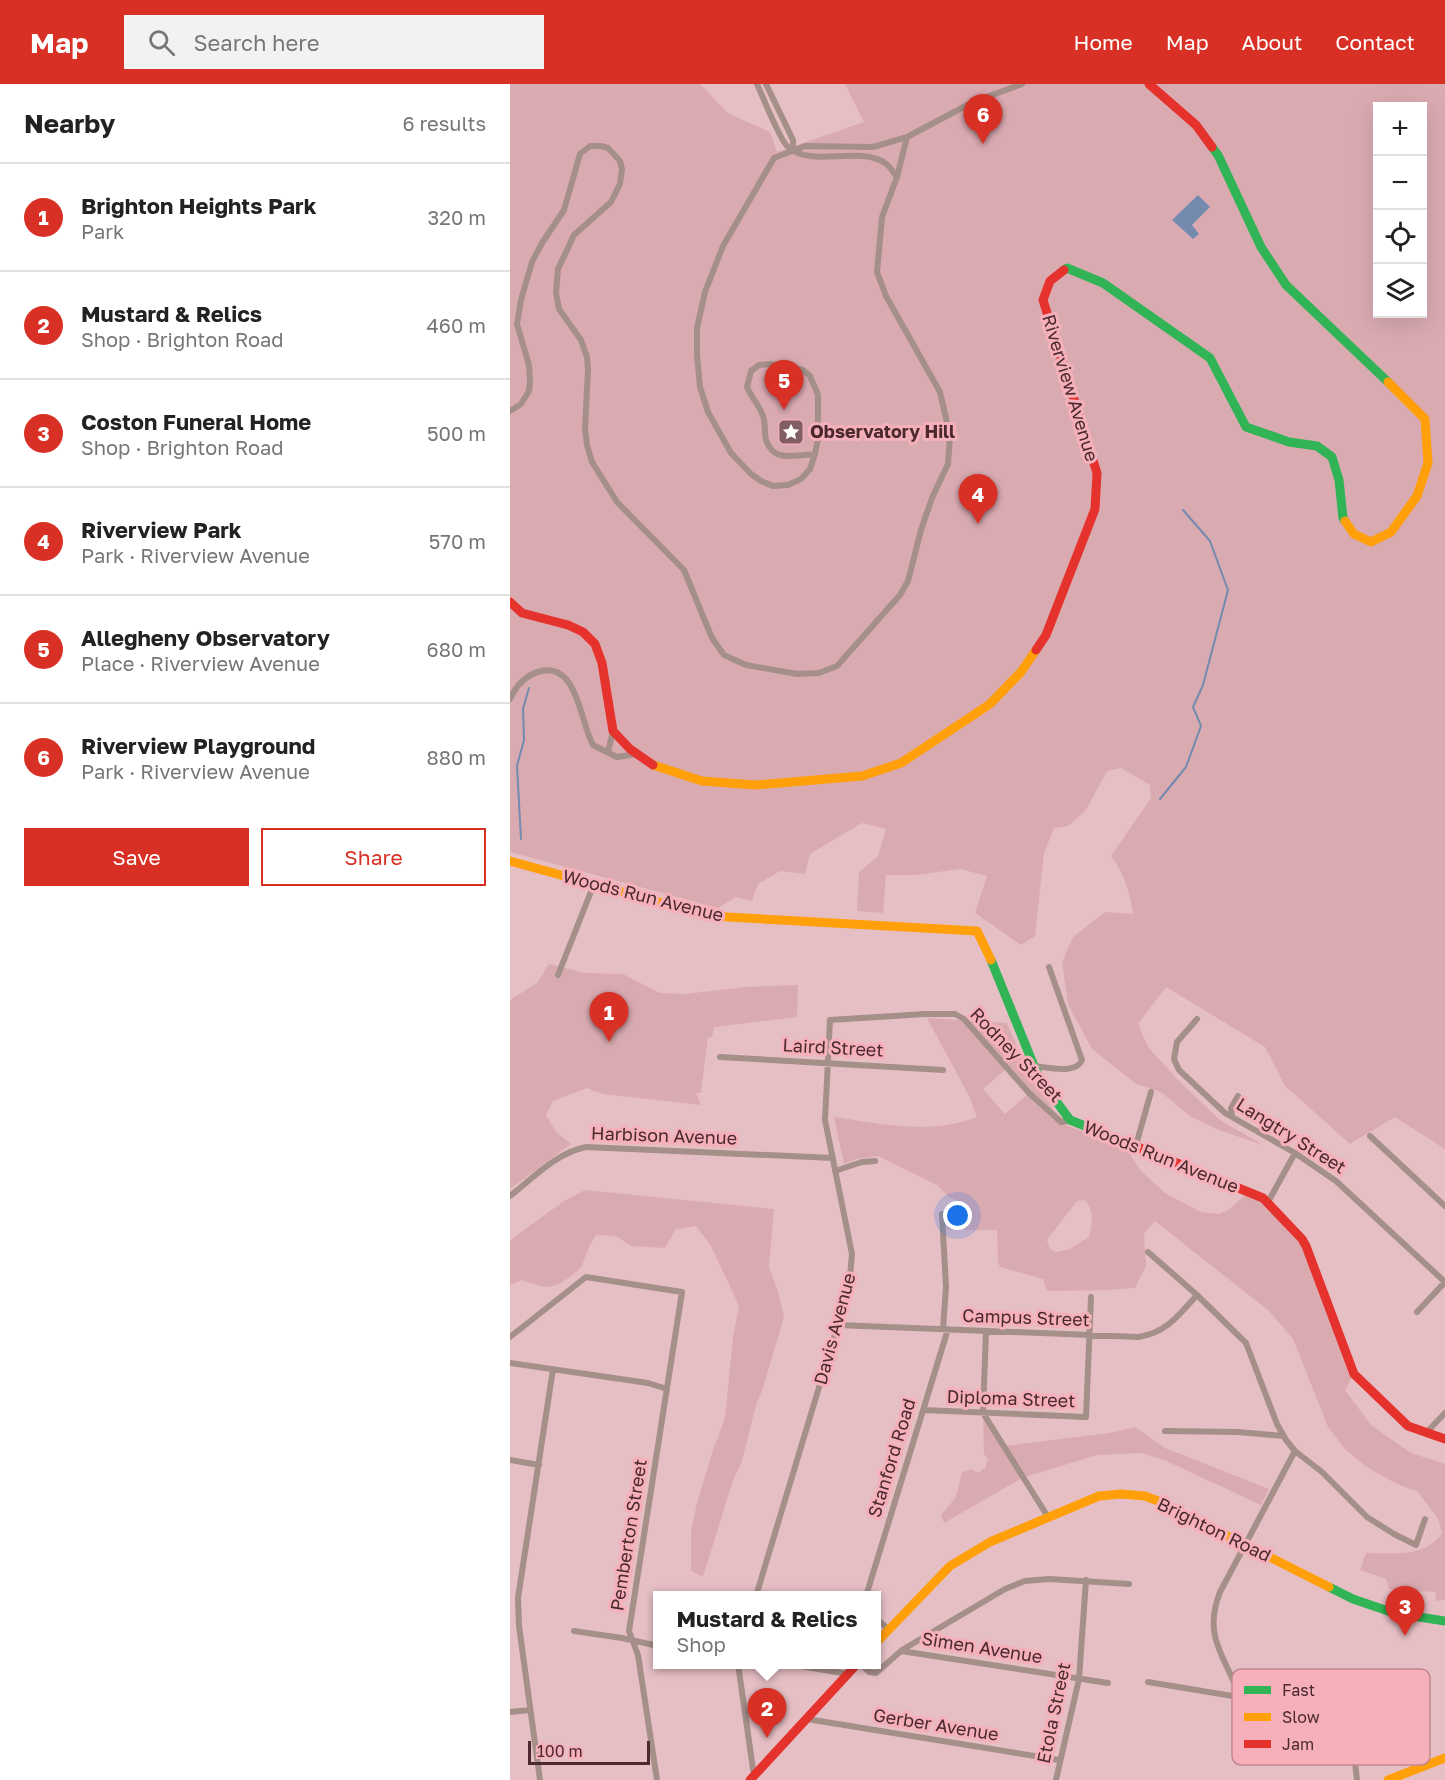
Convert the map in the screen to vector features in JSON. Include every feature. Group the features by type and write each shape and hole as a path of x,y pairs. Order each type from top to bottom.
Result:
{"street":[{"path":"757,84 784,144 793,151 808,155 870,156 886,163 897,177"},
{"path":"766,84 793,140 793,151"},
{"path":"815,454 786,456 775,454 769,449 765,437 763,415 747,387 751,370 759,366 770,364 803,370 810,376 818,395 819,439 815,454 810,469 801,479 788,485 773,486 751,474 731,453 708,412 700,387 697,328 705,292 723,246 774,158 806,146 873,147 907,137 973,102 1022,84"},
{"name":"Riverview Avenue","path":"613,731 620,740 654,765 702,781 755,786 862,776 901,763 990,704 1021,672 1046,635 1095,509 1097,473 1043,300 1050,280 1066,268 1103,283 1210,358 1246,427 1288,442 1317,446 1332,457 1339,480 1343,518 1354,534 1371,542 1391,532 1399,523 1417,496 1428,463 1425,419 1355,349 1286,285 1261,247 1218,155 1196,125 1149,84"},
{"path":"510,411 521,404 526,397 530,382 529,365 517,324 532,262 564,210 580,154 590,146 601,146 612,151 620,161 622,169 620,184 611,202 574,235 558,269 556,293 559,309 580,340 587,357 585,429 592,462 623,509 684,570 712,638 724,655 746,665 796,674 819,673 837,666 900,595 908,581 932,498 948,465 951,436 940,392 886,296 877,272 882,217 897,177 907,137"},
{"path":"510,602 522,613 568,625 583,632 595,644 602,663 613,731 608,752 593,745 572,687 568,680 557,672 543,671 530,675 519,684 510,699"},
{"name":"Riverview Avenue","path":"608,752 617,758 637,754"},
{"name":"Woods Run Avenue","path":"510,861 717,917 977,931 1017,1021 1034,1066 1042,1082 1070,1120 1268,1202 1305,1246 1354,1374 1408,1426 1445,1438"},
{"path":"558,975 594,884"},
{"path":"1034,1066 1069,1068 1077,1067 1082,1063 1048,967"},
{"name":"Rodney Street","path":"830,1020 926,1014 958,1015 1038,1102 1061,1122 1070,1120"},
{"name":"Langtry Street","path":"1197,1019 1177,1042 1174,1052 1175,1064 1186,1077 1232,1117 1295,1153 1336,1180 1445,1282"},
{"name":"Davis Avenue","path":"758,1591 849,1288 852,1264 824,1116 830,1020"},
{"name":"Laird Street","path":"720,1057 943,1070"},
{"path":"1136,1146 1151,1092"},
{"path":"1232,1117 1231,1108 1238,1096"},
{"path":"1370,1136 1445,1206"},
{"name":"Harbison Avenue","path":"510,1196 558,1158 571,1150 586,1147 832,1158"},
{"path":"1268,1202 1295,1153"},
{"path":"835,1171 862,1162 875,1161"},
{"name":"Stanford Road","path":"868,1591 946,1329 942,1214"},
{"path":"1148,1252 1197,1295 1246,1343 1283,1436 1295,1451 1322,1472 1366,1517 1394,1534 1416,1545 1425,1519"},
{"name":"Pemberton Street","path":"510,1338 586,1277 682,1292 629,1631 638,1655 657,1780"},
{"path":"1417,1312 1445,1282"},
{"name":"Campus Street","path":"838,1325 1138,1337 1152,1335 1177,1316 1197,1295"},
{"name":"Diploma Street","path":"922,1410 1086,1417 1091,1297"},
{"path":"986,1331 983,1413 1048,1517"},
{"path":"510,1363 648,1383 667,1389"},
{"path":"540,1780 519,1626 518,1598 553,1370"},
{"path":"1426,1433 1445,1413"},
{"path":"1165,1431 1238,1432 1283,1436"},
{"path":"1232,1677 1221,1657 1214,1635 1213,1618 1220,1592 1295,1451"},
{"path":"510,1460 538,1465"},
{"name":"Brighton Road","path":"881,1638 950,1566 990,1542 1099,1496 1121,1494 1145,1497 1170,1506 1244,1545 1375,1608 1445,1622"},
{"path":"901,1651 1016,1583 1041,1579 1130,1584"},
{"name":"Etola Street","path":"1056,1780 1079,1679 1086,1580"},
{"path":"881,1622 889,1629"},
{"path":"574,1631 653,1645"},
{"name":"Simen Avenue","path":"881,1669 901,1651 1108,1683"},
{"path":"739,1669 753,1779"},
{"path":"815,1669 848,1674"},
{"path":"753,1779 854,1669"},
{"name":"Simen Avenue","path":"865,1669 876,1673 881,1669"},
{"path":"1148,1682 1232,1696"},
{"path":"510,1712 530,1710"},
{"name":"Gerber Avenue","path":"807,1719 1059,1760"},
{"path":"1430,1764 1445,1758"},
{"path":"1355,1765 1357,1780"},
{"path":"1389,1780 1427,1765"}],"shaded area":[{"path":"510,84 700,84 728,113 770,132 777,152 864,122 845,84 1445,84 1445,1149 1395,1117 1350,1144 1285,1086 1265,1047 1166,987 1138,1024 1148,1047 1220,1120 1263,1145 1222,1131 1191,1117 1161,1092 1136,1084 1092,1049 1068,1004 1062,962 1073,937 1105,912 1133,914 1126,884 1111,856 1151,798 1150,785 1121,768 1107,771 1086,810 1068,826 1054,828 1044,853 1035,936 1021,945 975,913 987,876 960,869 916,875 886,875 883,913 857,911 859,872 878,856 886,829 862,823 810,854 805,874 780,871 758,884 752,901 736,897 718,908 510,852"},
{"path":"549,964 585,973 623,974 660,993 685,994 745,987 798,985 797,1017 714,1027 712,1037 708,1037 701,1093 696,1093 701,1105 602,1094 587,1088 553,1101 546,1115 556,1132 571,1144 510,1189 510,1000 537,983"},
{"path":"927,1018 1007,1023 1025,1066 1054,1110 1068,1126 1126,1148 1140,1170 1165,1193 1201,1212 1219,1214 1230,1209 1248,1192 1263,1198 1302,1239 1354,1374 1345,1390 1371,1425 1411,1453 1445,1464 1445,1600 1435,1601 1436,1592 1417,1591 1416,1593 1389,1589 1386,1579 1360,1570 1366,1553 1408,1552 1427,1547 1442,1533 1438,1519 1418,1492 1395,1483 1365,1466 1345,1449 1328,1427 1293,1339 1269,1311 1155,1221 1144,1234 1146,1266 1135,1288 1047,1291 1043,1279 1000,1267 997,1230 947,1230 946,1214 961,1214 969,1209 967,1205 949,1197 937,1185 878,1156 857,1159 844,1164 834,1117 906,1126 942,1126 977,1117 969,1096","holes":["1007,1068 1029,1093 1005,1114 983,1089","1085,1200 1092,1222 1089,1237 1070,1249 1056,1252 1050,1249 1047,1240 1077,1201"]},
{"path":"585,1190 774,1209 769,1267 784,1317 756,1405 742,1461 732,1483 703,1577 691,1571 691,1532 697,1503 725,1418 733,1337 739,1306 711,1246 696,1226 676,1229 665,1248 631,1246 616,1236 596,1235 582,1266 564,1281 547,1287 522,1280 510,1285 510,1240 564,1201"},
{"path":"983,1413 1004,1446 1109,1433 1135,1427 1165,1448 1269,1489 1261,1505 1164,1460 1141,1453 1097,1455 1022,1478 944,1523 941,1515 956,1497 962,1472 971,1469 978,1473 985,1468 988,1459 984,1454"}],"water":[{"path":"1198,195 1210,207 1192,225 1199,234 1193,239 1172,220"}],"waterway":[{"path":"1160,799 1186,767 1201,726 1193,707 1203,685 1228,590 1210,541 1183,510"},
{"path":"521,839 517,766 524,740 523,709 529,688"}],"traffic: fast":[{"path":"1212,147 1218,155 1261,247 1286,285 1388,382"},
{"path":"1064,270 1067,268 1103,283 1210,358 1246,427 1289,442 1317,446 1332,457 1339,480 1345,521"},
{"path":"991,960 1034,1066 1042,1082 1070,1120 1130,1144"},
{"path":"1329,1587 1353,1599 1394,1613 1445,1621"}],"traffic: slow":[{"path":"1345,521 1354,534 1371,542 1391,532 1417,496 1428,463 1425,419 1388,382"},
{"path":"653,765 702,781 755,785 862,776 901,763 990,704 1021,672 1036,650"},
{"path":"510,861 710,916 977,931 991,960"},
{"path":"881,1638 950,1566 990,1542 1099,1496 1121,1494 1145,1496 1158,1501 1329,1587"},
{"path":"1430,1764 1445,1758"},
{"path":"1388,1780 1427,1765"}],"traffic: jam":[{"path":"1149,84 1196,125 1212,147"},
{"path":"1036,650 1046,635 1095,509 1097,473 1043,300 1050,281 1064,270"},
{"path":"510,602 522,613 568,625 583,632 595,644 602,663 613,731 630,749 653,765"},
{"path":"1130,1144 1263,1198 1306,1246 1354,1374 1408,1426 1445,1439"},
{"path":"750,1780 852,1669"}],"place":[{"name":"Riverview Playground","path":"983,144"},
{"name":"Allegheny Observatory","path":"784,410"},
{"name":"Observatory Hill","path":"791,432"},
{"name":"Riverview Park","path":"978,524"},
{"name":"Brighton Heights Park","path":"609,1042"},
{"name":"Coston Funeral Home","path":"1405,1636"},
{"name":"Mustard & Relics","path":"767,1738"}]}
